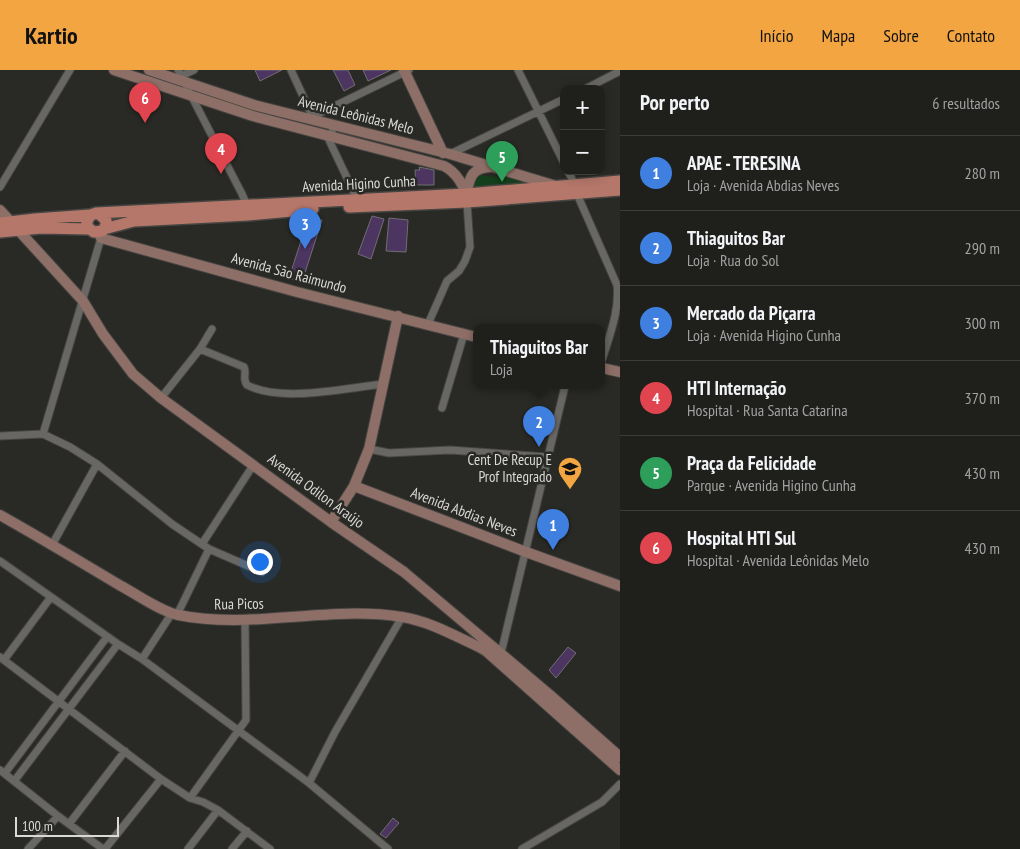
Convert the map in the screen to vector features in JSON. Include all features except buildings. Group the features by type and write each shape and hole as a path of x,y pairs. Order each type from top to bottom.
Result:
{"main road":[{"name":"Avenida Leônidas Melo","path":"114,70 253,116 444,166 456,176 467,198"},
{"name":"Avenida Leônidas Melo","path":"149,70 181,76 254,105 313,118 334,126 446,154 557,186"},
{"path":"406,71 446,154"},
{"path":"467,198 474,172 482,167 493,167"},
{"name":"Avenida Higino Cunha","path":"0,223 98,232 134,221 357,199 467,198 557,186 576,190 620,182"},
{"name":"Avenida Higino Cunha","path":"0,232 15,225 95,214 311,209 576,190 620,190"},
{"path":"0,210 15,225"},
{"path":"95,214 106,220 98,232 87,220 95,214"},
{"name":"Avenida Odilon Araújo","path":"15,225 82,301 128,368 161,398 331,522 404,572 620,770"},
{"name":"Avenida São Raimundo","path":"98,232 297,292 473,336"},
{"path":"331,522 354,486 369,449 398,316"},
{"path":"605,369 620,372"},
{"name":"Avenida Abdias Neves","path":"354,486 620,586"},
{"name":"Rua Picos","path":"0,515 138,596 174,614 206,619 245,620 349,614 402,617 422,622 497,656"},
{"name":"Avenida Odilon Araújo","path":"497,656 550,695 620,757"}],"street":[{"path":"0,187 70,70"},
{"path":"194,70 181,76 248,210"},
{"path":"291,70 313,118 406,71"},
{"path":"518,70 560,155"},
{"path":"593,85 620,72"},
{"path":"446,154 560,101"},
{"path":"334,126 329,137 330,142 357,199"},
{"path":"570,175 617,285 619,294 618,306 605,350"},
{"path":"428,324 447,281 459,271 468,254 470,247 467,198"},
{"path":"43,434 82,301 98,232"},
{"path":"161,398 200,349 212,329"},
{"path":"442,408 464,334"},
{"path":"200,349 244,367 246,372 245,382 249,386 280,394 384,384"},
{"path":"497,656 502,649 564,389"},
{"path":"0,436 43,434 97,464 172,524 209,549 262,572"},
{"path":"369,449 389,453 450,450 547,457"},
{"path":"52,545 97,464"},
{"path":"202,544 254,464"},
{"path":"142,659 174,614 209,549"},
{"path":"0,562 107,637 142,659 309,783 388,849"},
{"path":"51,597 2,658 160,779 190,798 218,810 270,849"},
{"path":"309,783 335,732 402,617"},
{"path":"190,798 246,720 245,620"},
{"path":"107,637 59,702 3,772 58,816 104,849 160,779"},
{"path":"15,780 118,644"},
{"path":"69,824 125,751"},
{"path":"522,849 602,802 620,784"},
{"path":"188,849 218,810"},
{"path":"28,849 58,816"},
{"path":"232,849 247,831"}],"green space":[{"path":"480,175 528,181 529,184 473,189 474,181"}],"place":[{"name":"Hospital HTI Sul","path":"145,123"},
{"name":"HTI Internação","path":"221,174"},
{"name":"Praça da Felicidade","path":"502,182"},
{"name":"Mercado da Piçarra","path":"305,249"},
{"name":"Thiaguitos Bar","path":"539,447"},
{"name":"Cent De Recup E Prof Integrado","path":"570,490"},
{"name":"APAE - TERESINA","path":"553,550"}]}
